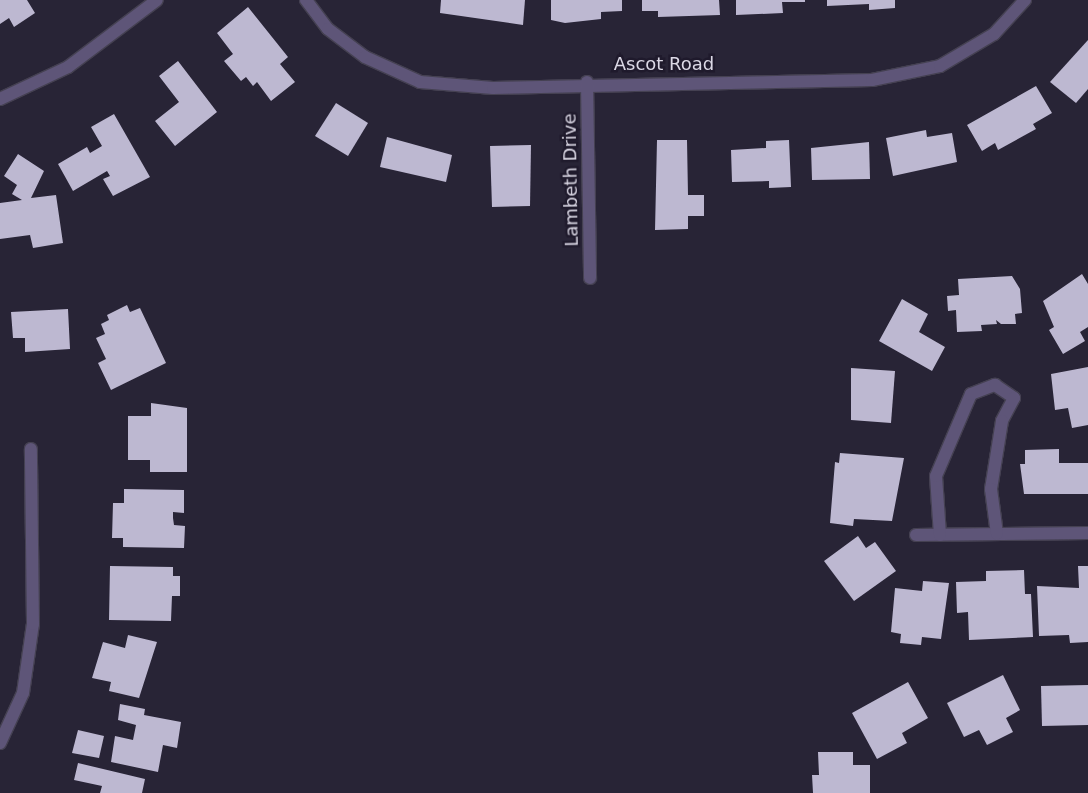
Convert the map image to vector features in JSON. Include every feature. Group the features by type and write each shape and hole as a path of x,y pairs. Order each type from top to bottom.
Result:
{"street":[{"path":"0,99 68,67 157,0"},
{"name":"Ascot Road","path":"306,0 328,29 365,57 420,82 493,88 587,82 872,80 940,66 994,34 1025,0"},
{"name":"Lambeth Drive","path":"587,82 590,278"},
{"path":"940,535 936,476 971,394 995,385 1014,398 1002,421 991,489 997,534"},
{"path":"0,743 23,693 33,624 31,449"},
{"path":"916,536 1088,532"}],"building":[{"path":"0,0 27,0 35,13 14,27 9,18 0,24"},
{"path":"441,0 525,0 523,25 440,13"},
{"path":"551,0 622,0 622,11 601,12 601,19 565,23 551,20"},
{"path":"642,0 719,0 720,15 658,17 658,11 642,11"},
{"path":"736,0 805,0 805,2 782,2 783,13 736,15"},
{"path":"827,0 895,0 895,8 869,10 869,4 827,6"},
{"path":"248,7 288,57 280,64 295,82 271,101 257,82 253,86 246,77 241,81 224,61 233,54 217,33"},
{"path":"1088,40 1088,89 1076,103 1050,82"},
{"path":"178,61 217,112 175,146 155,121 179,102 159,76"},
{"path":"1036,86 1052,113 1033,124 1036,129 998,150 995,143 982,151 967,125"},
{"path":"336,103 368,123 348,156 315,136"},
{"path":"114,114 150,177 113,196 103,179 110,176 107,171 73,191 58,164 87,147 90,153 102,146 91,127"},
{"path":"926,130 927,137 952,133 957,162 893,176 886,138"},
{"path":"387,137 452,155 446,182 380,167"},
{"path":"657,140 687,140 688,195 704,195 704,216 688,216 688,229 655,230"},
{"path":"789,140 791,187 769,188 769,181 732,182 731,150 766,148 766,141"},
{"path":"869,142 870,179 812,180 811,148"},
{"path":"531,145 530,206 492,207 490,146"},
{"path":"18,154 44,171 31,198 56,195 63,243 33,248 30,235 0,239 0,203 22,200 12,194 17,185 4,176"},
{"path":"1082,274 1088,284 1088,327 1080,332 1085,341 1063,354 1049,330 1054,327 1043,301"},
{"path":"1012,276 1020,289 1022,313 1015,314 1016,324 1001,324 996,320 997,324 981,325 982,331 957,332 956,310 948,311 947,296 959,295 958,279"},
{"path":"902,299 928,314 919,332 945,347 932,371 879,341"},
{"path":"127,305 130,312 140,308 166,363 111,390 98,363 106,359 96,338 105,334 101,324 109,320 107,315"},
{"path":"68,309 70,349 25,352 25,338 13,338 11,312"},
{"path":"1088,367 1088,425 1072,428 1068,408 1055,410 1051,374"},
{"path":"851,368 895,371 891,423 851,420"},
{"path":"151,403 187,408 187,472 150,472 150,460 128,460 128,416 151,416"},
{"path":"1059,449 1059,463 1088,463 1088,494 1024,494 1020,464 1025,464 1025,450"},
{"path":"840,453 904,458 892,521 854,519 853,526 830,523 835,462 839,463"},
{"path":"124,489 184,490 184,513 173,512 173,518 174,525 185,526 184,548 123,547 123,538 112,538 113,503 124,503"},
{"path":"858,536 866,548 875,542 896,571 854,601 824,561"},
{"path":"110,566 173,567 173,576 180,576 180,596 172,596 171,621 109,620"},
{"path":"1078,566 1088,566 1088,642 1070,643 1069,635 1039,636 1037,586 1079,588"},
{"path":"1024,570 1025,594 1031,594 1033,637 969,640 968,612 957,613 956,582 986,581 986,571"},
{"path":"923,581 949,583 941,639 922,637 921,645 900,643 901,634 891,632 895,588 922,591"},
{"path":"128,635 157,642 139,698 109,691 111,682 92,678 103,642 125,648"},
{"path":"1003,675 1020,710 1006,718 1013,732 987,745 979,730 964,737 947,703"},
{"path":"908,682 928,718 902,733 907,743 877,759 852,713"},
{"path":"1088,685 1088,725 1042,726 1041,686"},
{"path":"120,704 145,709 144,715 181,722 177,748 163,745 158,772 111,762 115,736 133,740 136,725 118,720"},
{"path":"78,730 104,736 99,758 72,753"},
{"path":"818,752 853,752 853,765 870,765 870,793 813,793 812,775 819,775"},
{"path":"78,763 145,779 142,793 100,793 102,786 74,780"}]}
